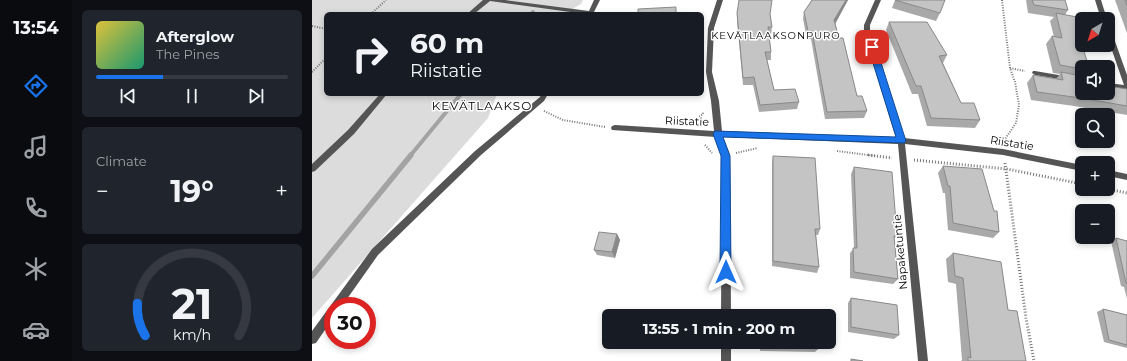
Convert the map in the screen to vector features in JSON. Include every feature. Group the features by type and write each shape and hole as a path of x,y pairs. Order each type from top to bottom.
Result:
{"street":[{"path":"472,12 487,0"},
{"path":"492,0 583,12"},
{"path":"591,12 597,0"},
{"path":"720,0 711,28 709,72 715,101 718,134 726,156 726,309"},
{"name":"Napaketuntie","path":"878,0 867,25 868,33 901,141 923,361"},
{"path":"1098,0 1102,12"},
{"path":"1115,51 1127,87 1115,86"},
{"path":"1035,73 1075,80"},
{"path":"312,170 351,132 382,96"},
{"path":"342,297 374,252 478,153 543,96"},
{"name":"Riistatie","path":"615,128 685,133 901,141 1003,152 1075,167"},
{"path":"1115,174 1127,177"},
{"path":"312,340 324,323"},
{"path":"726,349 726,361"}],"path":[{"path":"373,12 386,0"},
{"path":"1002,0 1010,68 1015,82 1019,105 1016,123 1001,144 1007,169 1026,318 1034,361"},
{"path":"312,26 324,29"},
{"path":"312,72 324,60"},
{"path":"1010,68 1035,73"},
{"path":"533,106 563,120 615,128"},
{"path":"685,133 684,124 692,122 702,114 703,109"},
{"path":"704,144 714,155 726,156"},
{"path":"1115,190 1127,193"}],"shaded area":[{"path":"312,0 583,0 581,4 567,12 324,12 324,96 496,96 488,118 330,297 324,297 324,304 312,318"}],"building":[{"path":"739,0 772,0 770,14 772,27 768,27 771,52 765,52 774,90 795,89 799,102 760,105 754,77 743,78 737,13"},
{"path":"812,0 846,0 834,20 839,38 843,38 857,96 862,96 867,111 827,112 812,31 808,31 804,12"},
{"path":"895,0 945,0 940,13"},
{"path":"1032,0 1065,0 1068,10 1034,5"},
{"path":"676,7 676,12 638,12 638,9"},
{"path":"1056,13 1075,17 1075,52 1084,52 1087,60 1075,60 1075,68 1060,65 1052,36 1062,38"},
{"path":"889,22 927,22 947,55 939,56 961,103 974,103 980,120 931,118 921,86 916,86"},
{"path":"1061,72 1075,75 1075,97 1037,92 1033,75 1063,80"},
{"path":"1115,87 1127,89 1127,106 1092,100 1115,100"},
{"path":"773,156 815,158 820,229 815,229 819,267 773,261"},
{"path":"943,166 982,169 994,211 997,211 999,232 953,223 950,186 948,186"},
{"path":"854,167 892,172 897,236 894,236 898,279 854,272 853,248 857,248"},
{"path":"599,232 617,234 612,252 594,250"},
{"path":"1116,238 1127,241 1127,283 1126,283"},
{"path":"953,253 1001,262 1008,310 1017,311 1026,361 968,361 968,357 971,358 963,278 955,276"},
{"path":"851,298 897,305 899,335 851,327"},
{"path":"1103,309 1127,315 1127,345 1109,340"},
{"path":"851,359 863,361 851,361"}],"waterway":[{"path":"410,156 459,96"},
{"path":"312,276 411,155"}],"district":[{"name":"KEVÄTLAAKSONPURO","path":"776,35"},
{"name":"KEVÄTLAAKSO","path":"482,105"}],"route":[{"path":"726,272 726,156 718,134 901,141 872,47"}]}
